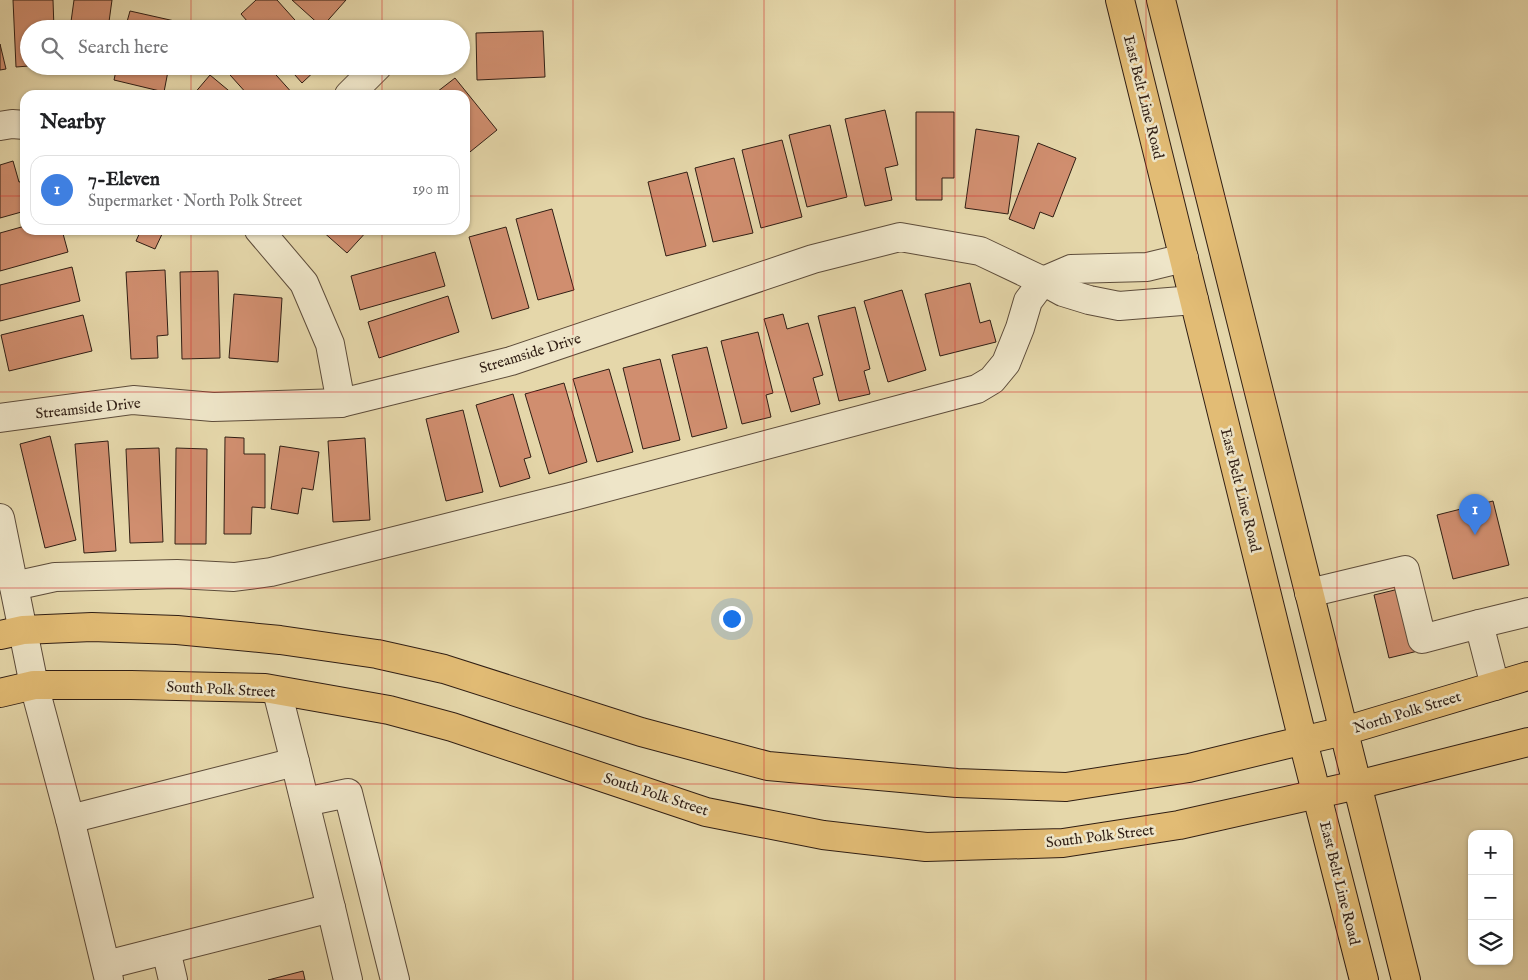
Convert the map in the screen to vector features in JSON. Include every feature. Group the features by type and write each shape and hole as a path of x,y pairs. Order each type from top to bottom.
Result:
{"main road":[{"name":"East Belt Line Road","path":"1120,0 1194,300 1294,743 1318,794 1364,980"},
{"path":"1161,0 1406,980"},
{"path":"12,633 92,627 177,630 280,640 377,654 444,669 641,732 768,766 957,782 1066,787 1189,768 1294,743"},
{"name":"North Polk Street","path":"1294,743 1344,731 1528,676"},
{"name":"South Polk Street","path":"0,694 34,686 130,685 265,688 389,710 452,727 706,812 823,835 926,846 1063,843 1179,825 1318,794"},
{"path":"1318,794 1357,786 1528,742"}],"street":[{"path":"354,90 369,75"},
{"path":"0,126 20,125"},
{"path":"263,235 304,283 330,344 341,403"},
{"name":"Streamside Drive","path":"0,418 133,400 213,407 341,403 511,361 813,259 900,237 980,252 1063,292 1089,300 1119,306 1194,300"},
{"path":"14,586 56,577 177,574 234,577 271,572 561,499 976,389 992,380 1006,363 1028,301 1043,281 1070,269 1147,266 1184,258"},
{"path":"0,518 14,586 12,633 34,686 70,819 108,972 166,950 331,908"},
{"path":"1309,593 1405,570 1422,639 1528,612"},
{"path":"1479,624 1495,686"},
{"path":"276,691 348,980"},
{"path":"70,819 295,762"},
{"path":"305,802 348,792 395,980"},
{"path":"166,950 173,980"}],"building":[{"path":"13,0 53,0 54,20 20,20 20,67 16,67"},
{"path":"74,0 112,0 109,20 71,20"},
{"path":"256,0 277,0 295,20 246,20 241,14"},
{"path":"292,0 346,0 328,20 314,20"},
{"path":"130,11 170,20 128,20"},
{"path":"543,31 545,77 477,80 476,33"},
{"path":"0,44 6,69 0,70"},
{"path":"115,75 167,75 164,90 156,90 114,80"},
{"path":"210,75 228,90 197,90"},
{"path":"230,75 276,75 290,90 244,90"},
{"path":"295,75 310,75 302,83"},
{"path":"455,78 465,90 439,90"},
{"path":"470,97 497,130 470,152"},
{"path":"885,110 898,165 885,168 892,200 865,206 845,119"},
{"path":"916,112 954,112 954,178 942,178 942,200 916,200"},
{"path":"830,125 847,197 807,207 789,135"},
{"path":"976,129 1019,136 1008,214 965,208"},
{"path":"782,140 802,217 761,228 742,150"},
{"path":"1038,143 1076,158 1053,217 1040,212 1034,229 1009,219"},
{"path":"734,158 753,233 713,242 695,168"},
{"path":"13,161 20,182 20,212 0,218 0,165"},
{"path":"687,172 706,246 666,256 648,182"},
{"path":"552,209 574,290 538,300 516,219"},
{"path":"20,227 20,235 63,235 68,252 0,271 0,233"},
{"path":"506,227 529,308 492,319 469,237"},
{"path":"139,235 162,235 155,249 136,241"},
{"path":"327,235 363,235 347,253"},
{"path":"435,252 445,286 360,310 351,276"},
{"path":"72,267 80,301 0,321 0,285"},
{"path":"165,270 168,335 157,336 158,358 131,359 126,272"},
{"path":"218,271 220,358 182,359 180,272"},
{"path":"970,283 980,323 990,320 996,342 940,356 925,294"},
{"path":"902,290 926,370 888,382 864,301"},
{"path":"234,294 282,298 278,362 229,358"},
{"path":"448,296 459,332 379,358 368,322"},
{"path":"855,307 870,369 864,371 870,394 839,401 818,316"},
{"path":"783,314 787,329 808,323 823,375 813,378 820,404 791,412 764,319"},
{"path":"83,315 92,351 9,371 1,335"},
{"path":"758,332 773,393 766,395 771,417 742,424 721,341"},
{"path":"707,347 727,428 692,437 672,355"},
{"path":"660,359 680,440 643,449 623,368"},
{"path":"609,369 633,452 597,462 573,379"},
{"path":"564,383 587,462 549,474 525,394"},
{"path":"513,394 531,457 524,459 530,478 500,487 476,405"},
{"path":"463,410 483,492 446,501 426,419"},
{"path":"50,436 76,540 45,548 20,444"},
{"path":"225,437 244,438 244,454 265,454 265,508 252,507 251,534 224,534"},
{"path":"365,438 370,520 333,522 328,441"},
{"path":"108,441 116,551 84,553 75,444"},
{"path":"280,446 319,452 313,490 302,488 298,514 271,509"},
{"path":"159,448 163,542 130,543 126,449"},
{"path":"176,448 207,449 206,544 175,544"},
{"path":"1493,501 1509,565 1453,579 1437,515"},
{"path":"1403,588 1418,651 1389,658 1374,595"},
{"path":"303,971 305,980 268,980"}],"place":[{"name":"7-Eleven","path":"1475,535"}]}
